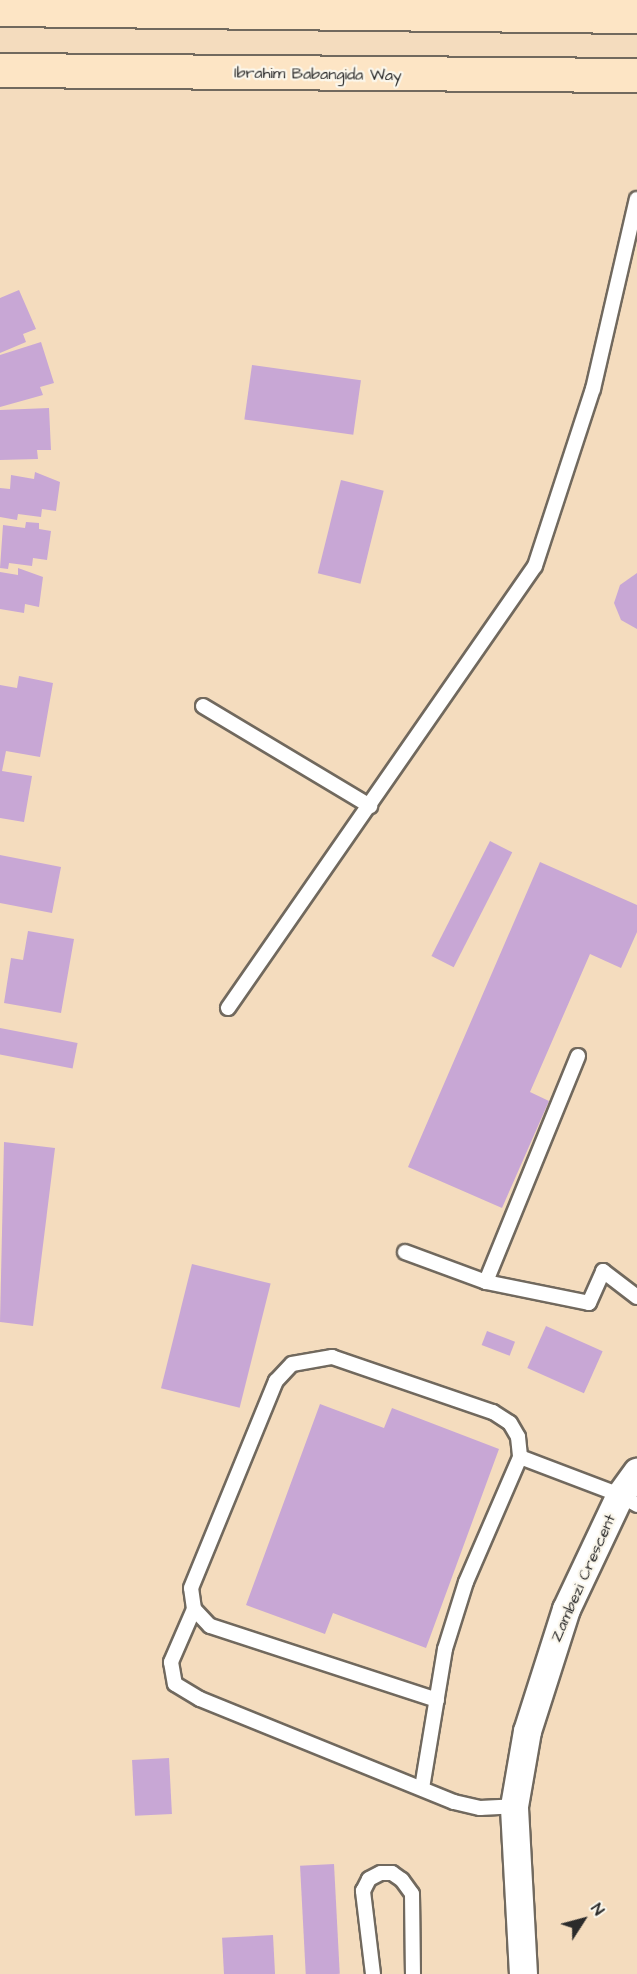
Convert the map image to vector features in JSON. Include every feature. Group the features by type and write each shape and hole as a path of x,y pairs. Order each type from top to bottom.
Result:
{"main road":[{"path":"0,9 637,16"},
{"name":"Ibrahim Babangida Way","path":"0,70 637,75"}],"street":[{"name":"Zambezi Crescent","path":"523,1974 514,1806 526,1731 544,1668 566,1609 629,1500 637,1472"}],"lane":[{"path":"228,1008 535,566 593,389 637,199"},
{"path":"203,706 370,806"},
{"path":"486,1282 578,1056"},
{"path":"405,1252 486,1282 589,1303 603,1271 637,1297"},
{"path":"422,1788 445,1649 466,1582 520,1457 518,1437 510,1423 494,1412 332,1357 292,1364 276,1381 191,1588 194,1609 171,1662 175,1684 200,1699 422,1788 480,1808 514,1806"},
{"path":"520,1457 629,1500"},
{"path":"194,1609 210,1626 436,1700"},
{"path":"373,1974 363,1891 369,1879 381,1873 392,1873 402,1880 412,1894 413,1974"}],"building":[{"path":"19,290 36,329 23,334 26,342 0,353 0,298"},
{"path":"41,342 54,383 40,387 43,395 0,407 0,355"},
{"path":"252,365 361,380 353,435 244,419"},
{"path":"49,408 51,450 37,450 38,459 0,460 0,410"},
{"path":"35,472 60,482 56,511 42,509 41,517 18,514 17,520 0,517 0,488 10,489 11,475 34,479"},
{"path":"341,480 384,491 360,584 318,573"},
{"path":"26,522 39,523 39,529 51,531 47,560 33,558 32,566 9,563 8,569 0,568 3,525 25,528"},
{"path":"18,568 43,577 39,607 25,604 24,613 0,609 0,572 18,575"},
{"path":"637,573 637,629 621,620 614,603 620,585"},
{"path":"19,676 53,683 40,757 6,751 2,771 32,776 24,822 0,818 0,685 17,688"},
{"path":"490,841 512,852 454,967 431,956"},
{"path":"0,855 61,867 52,913 0,903"},
{"path":"540,862 637,905 637,932 621,968 590,954 530,1092 549,1101 502,1208 408,1167"},
{"path":"28,931 74,939 61,1013 4,1003 11,958 23,960"},
{"path":"0,1028 78,1043 73,1069 0,1054"},
{"path":"4,1142 55,1148 33,1326 0,1322"},
{"path":"192,1264 271,1284 240,1408 161,1388"},
{"path":"546,1326 603,1351 584,1393 527,1368"},
{"path":"487,1331 515,1342 510,1356 482,1345"},
{"path":"320,1404 384,1428 392,1408 499,1449 426,1648 333,1613 325,1634 246,1605"},
{"path":"169,1758 172,1814 135,1816 132,1760"},
{"path":"334,1864 340,1974 306,1974 300,1866"},
{"path":"273,1935 275,1974 224,1974 222,1938"}]}
